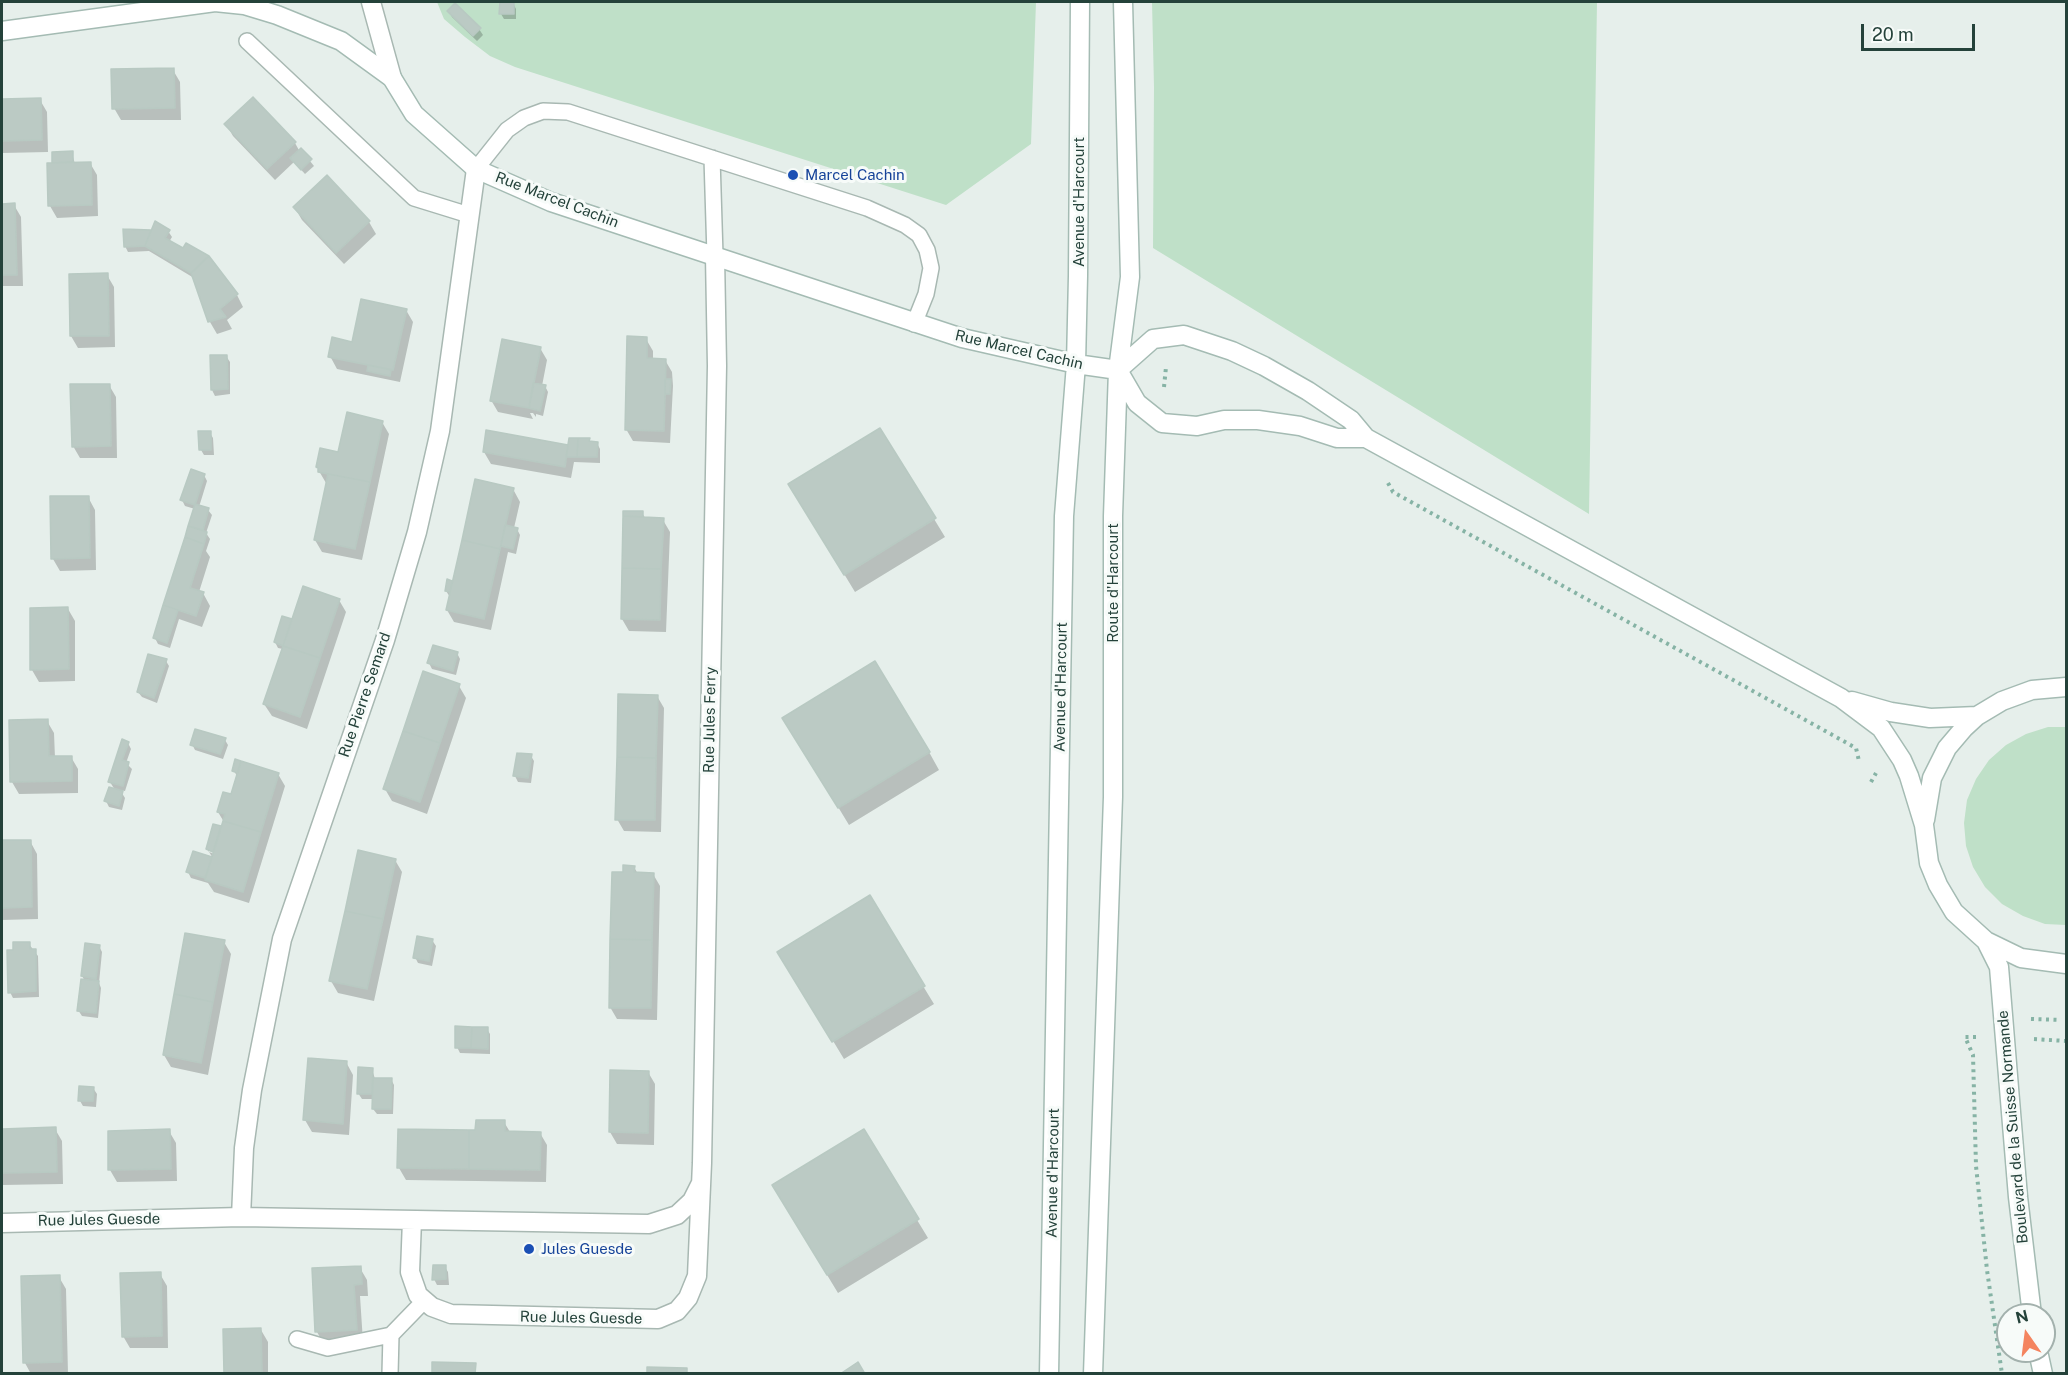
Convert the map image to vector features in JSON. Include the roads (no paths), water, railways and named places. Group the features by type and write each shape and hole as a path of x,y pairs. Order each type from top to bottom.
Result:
{"street":[{"name":"Rue Marcel Cachin","path":"2,31 215,2 231,3 277,15 341,41 392,78 414,114 476,170 551,202 914,324 972,341 1076,364 1118,370"},
{"path":"371,2 392,78"},
{"name":"Avenue d'Harcourt","path":"1049,1374 1064,516 1076,364 1080,2"},
{"path":"1123,2 1130,277 1118,370 1137,403 1162,423 1197,426 1224,420 1258,420 1300,426 1337,438 1366,438"},
{"name":"Rue Pierre Semard","path":"241,1217 244,1148 249,1114 282,939 385,640 417,532 440,431 476,170"},
{"name":"Rue Jules Ferry","path":"700,1185 717,378 715,256"},
{"path":"1118,370 1153,339 1184,335 1232,351 1308,391 1352,420 1366,438 1841,698 1881,728 1893,744 1909,776 1924,825 1929,863 1938,885 1954,912 1986,941 2021,958 2053,964 2067,964"},
{"name":"Route d'Harcourt","path":"1094,1374 1113,797 1113,516 1118,370"},
{"path":"1924,825 1932,778 1947,748 1977,716 2002,701 2032,690 2064,686"},
{"path":"1841,698 1891,712 1930,718 1977,716"},
{"name":"Boulevard de la Suisse Normande","path":"1986,941 1999,968 2018,1197 2031,1303"},
{"name":"Rue Jules Guesde","path":"2,1223 241,1217 649,1224 677,1215 692,1200 700,1185"},
{"name":"Rue Jules Guesde","path":"424,1301 432,1307 451,1314 658,1319 677,1311 688,1298 697,1276 700,1185"},
{"path":"412,1220 410,1272 418,1296 424,1301"}],"lane":[{"path":"247,41 414,198 469,215"},
{"path":"476,170 507,130 524,118 543,111 568,112 867,208 905,225 919,236 927,250 931,268 926,294 914,324"},
{"path":"712,158 715,256"},
{"path":"297,1339 328,1348 391,1335 424,1301"},
{"path":"390,1374 391,1335"}],"place":[{"name":"Marcel Cachin","path":"793,175"},
{"name":"Jules Guesde","path":"529,1249"}]}
